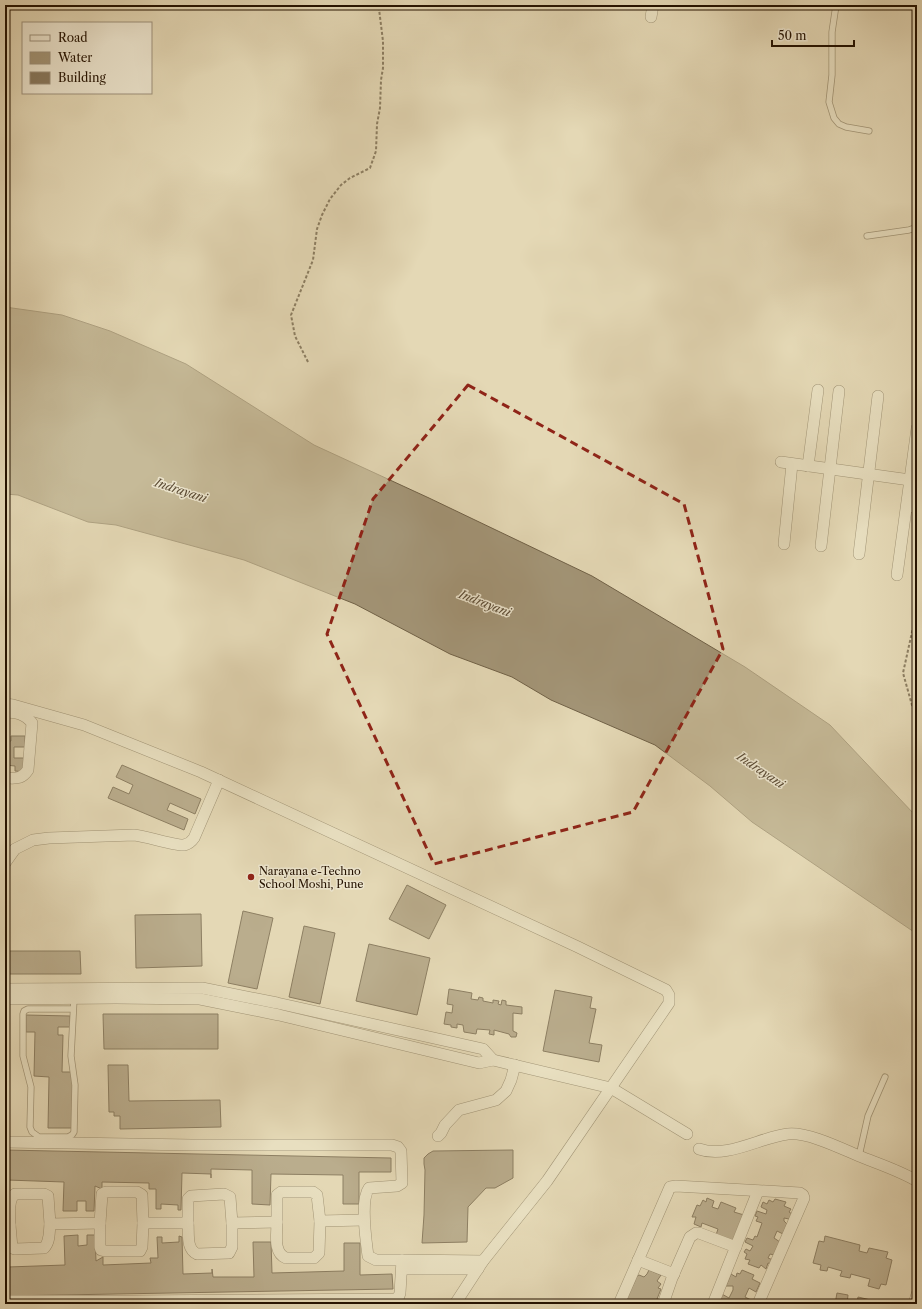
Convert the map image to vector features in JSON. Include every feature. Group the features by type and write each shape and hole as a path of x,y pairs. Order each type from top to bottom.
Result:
{"street":[{"path":"651,17 653,5"},
{"path":"808,466 818,390"},
{"path":"822,546 839,391"},
{"path":"858,554 878,396"},
{"path":"897,575 912,506 910,480 917,428"},
{"path":"780,462 910,480"},
{"path":"784,544 792,464"},
{"path":"5,704 84,725 219,780 578,947 666,990 669,995 669,1003 547,1181 480,1265 454,1304"},
{"path":"5,712 23,715 32,723 28,770 24,775 18,778 5,778"},
{"path":"5,863 15,849 33,840 49,838 134,835 145,836 178,845 185,845 191,842 194,838 219,780"},
{"path":"5,989 115,993 233,1000 412,1033 483,1049 493,1060"},
{"path":"5,999 74,1004 115,993"},
{"path":"233,1000 279,1015 479,1063 493,1060 515,1064 611,1088 687,1134"},
{"path":"409,1046 412,1033"},
{"path":"438,1136 445,1125 459,1110 496,1100 506,1091 511,1080 515,1064"},
{"path":"699,1148 706,1151 724,1151 789,1134 806,1136 896,1170 917,1180"},
{"path":"5,1142 192,1145 392,1145 398,1147 401,1151 402,1183 397,1186 369,1188 366,1192 364,1220 368,1256 376,1260 404,1264 480,1265"},
{"path":"619,1304 670,1187 676,1186 800,1193 804,1198 758,1304"},
{"path":"713,1304 758,1191"},
{"path":"106,1192 137,1192 142,1195 143,1223 142,1247 140,1251 101,1250 100,1223 102,1194 106,1192"},
{"path":"280,1192 313,1192 317,1195 320,1221 319,1253 314,1258 286,1258 281,1256 278,1251 277,1222 277,1195 280,1192"},
{"path":"15,1194 44,1194 48,1196 50,1224 48,1241 44,1248 12,1248 7,1225 12,1196 15,1194"},
{"path":"224,1194 230,1197 232,1247 229,1252 196,1254 192,1252 189,1246 188,1223 188,1199 191,1196 224,1194"},
{"path":"320,1221 364,1220"},
{"path":"232,1224 277,1222"},
{"path":"50,1224 100,1223"},
{"path":"143,1223 188,1223"},
{"path":"663,1304 674,1274 690,1237 693,1234 699,1233 736,1247"},
{"path":"638,1260 674,1274"},
{"path":"5,1301 396,1299 400,1293 404,1264"},
{"path":"914,1304 917,1294"}],"lane":[{"path":"836,5 832,32 832,75 829,102 834,118 839,124 846,127 869,131"},
{"path":"868,236 909,230 917,227"},
{"path":"74,1004 72,1056 75,1085 74,1132 68,1137 39,1137 32,1132 30,1127 31,1087 23,1056 23,1014 24,1011 28,1009 74,1004"},
{"path":"858,1156 868,1116 885,1077"}],"path":[{"path":"308,362 295,336 291,315 310,266 317,229 330,199 341,185 350,178 370,168 376,151 384,41 379,9 380,5"},
{"path":"917,616 914,623 903,673 917,723"}],"highlighted area":[{"path":"468,385 684,504 723,649 633,812 434,864 327,634 373,499"}],"water":[{"name":"Indrayani","path":"5,307 62,315 110,331 186,364 314,445 592,576 745,667 830,725 917,816 917,934 752,822 710,786 655,745 551,700 512,677 450,654 355,604 244,560 116,525 88,522 18,495 5,494"}],"building":[{"path":"11,736 25,736 25,747 14,747 14,758 26,758 26,772 15,771 15,766 5,765 5,741 11,741"},
{"path":"122,765 201,799 195,814 170,803 167,810 188,819 184,830 108,798 113,787 129,794 133,785 116,777"},
{"path":"407,885 446,905 429,939 389,919"},
{"path":"243,911 273,918 257,989 228,983"},
{"path":"201,914 202,966 136,968 135,915"},
{"path":"304,926 335,933 320,1004 289,997"},
{"path":"369,944 430,958 417,1015 356,1001"},
{"path":"5,951 80,951 81,974 5,974"},
{"path":"449,989 472,993 471,999 478,1000 479,997 483,998 483,1001 493,1003 493,1000 499,1001 498,1004 501,1005 502,1000 506,1001 506,1005 522,1007 522,1014 513,1013 513,1031 517,1033 516,1037 511,1037 509,1034 494,1030 494,1035 489,1034 490,1030 477,1029 476,1034 464,1032 463,1025 457,1024 457,1028 444,1024 446,1012 452,1013 453,1005 447,1004"},
{"path":"555,990 592,997 590,1008 596,1009 589,1043 602,1045 599,1062 543,1051"},
{"path":"103,1014 218,1014 218,1049 104,1049"},
{"path":"26,1015 70,1016 70,1027 58,1027 58,1035 63,1035 62,1072 73,1072 72,1128 48,1128 49,1077 34,1076 35,1032 26,1032"},
{"path":"108,1065 128,1065 129,1101 220,1100 221,1127 120,1129 120,1116 114,1116 114,1112 109,1112"},
{"path":"5,1150 391,1158 391,1172 359,1172 359,1204 343,1204 343,1175 271,1174 270,1205 252,1204 252,1170 211,1169 211,1174 182,1173 181,1210 178,1210 178,1205 161,1204 161,1209 156,1209 156,1189 149,1189 149,1183 102,1182 102,1189 95,1186 94,1211 86,1211 86,1201 77,1201 77,1211 63,1211 64,1182 7,1180 5,1213"},
{"path":"513,1150 513,1178 495,1188 486,1188 468,1207 467,1242 422,1243 424,1215 424,1158 433,1151"},
{"path":"707,1198 714,1201 712,1207 718,1209 721,1202 736,1208 734,1212 744,1215 733,1242 716,1235 718,1229 702,1223 701,1227 694,1224 696,1217 692,1217 697,1205 700,1206 703,1200 706,1202"},
{"path":"775,1199 786,1202 784,1206 791,1209 789,1212 792,1214 789,1219 784,1218 784,1221 787,1224 783,1234 777,1231 774,1238 780,1242 774,1255 770,1254 768,1258 773,1260 771,1264 768,1263 766,1269 761,1265 759,1268 748,1264 750,1260 745,1259 747,1254 744,1252 746,1249 750,1251 753,1246 745,1242 747,1238 753,1240 755,1236 757,1237 762,1223 756,1221 758,1217 755,1216 757,1211 766,1214 767,1210 761,1207 763,1202 767,1204 769,1200 773,1202"},
{"path":"5,1234 7,1234 8,1267 65,1265 64,1236 78,1235 78,1246 87,1245 87,1235 95,1235 96,1261 103,1257 103,1265 151,1263 150,1258 158,1258 157,1237 162,1237 162,1243 179,1242 179,1236 182,1237 183,1274 212,1273 212,1269 213,1277 254,1277 253,1242 271,1242 272,1273 344,1271 344,1243 360,1243 360,1275 392,1274 393,1289 5,1296"},
{"path":"825,1236 860,1245 859,1251 867,1253 869,1248 888,1252 886,1258 892,1260 886,1285 881,1284 879,1289 868,1286 870,1279 851,1274 850,1278 840,1276 842,1271 828,1267 827,1271 820,1270 821,1265 813,1263 819,1241 824,1242"},
{"path":"649,1270 661,1275 657,1281 661,1284 658,1288 661,1289 657,1299 662,1301 661,1304 624,1304 635,1281 634,1278 639,1275 644,1277"},
{"path":"742,1270 754,1275 752,1279 760,1283 756,1292 749,1288 745,1297 751,1300 750,1304 726,1304 717,1300 720,1293 729,1298 733,1290 733,1286 726,1286 731,1274 736,1277 737,1273 740,1274"},
{"path":"837,1293 848,1295 847,1304 835,1304"},
{"path":"858,1297 875,1301 875,1304 857,1304"}],"place":[{"name":"Narayana e-Techno School Moshi, Pune","path":"251,877"}]}
